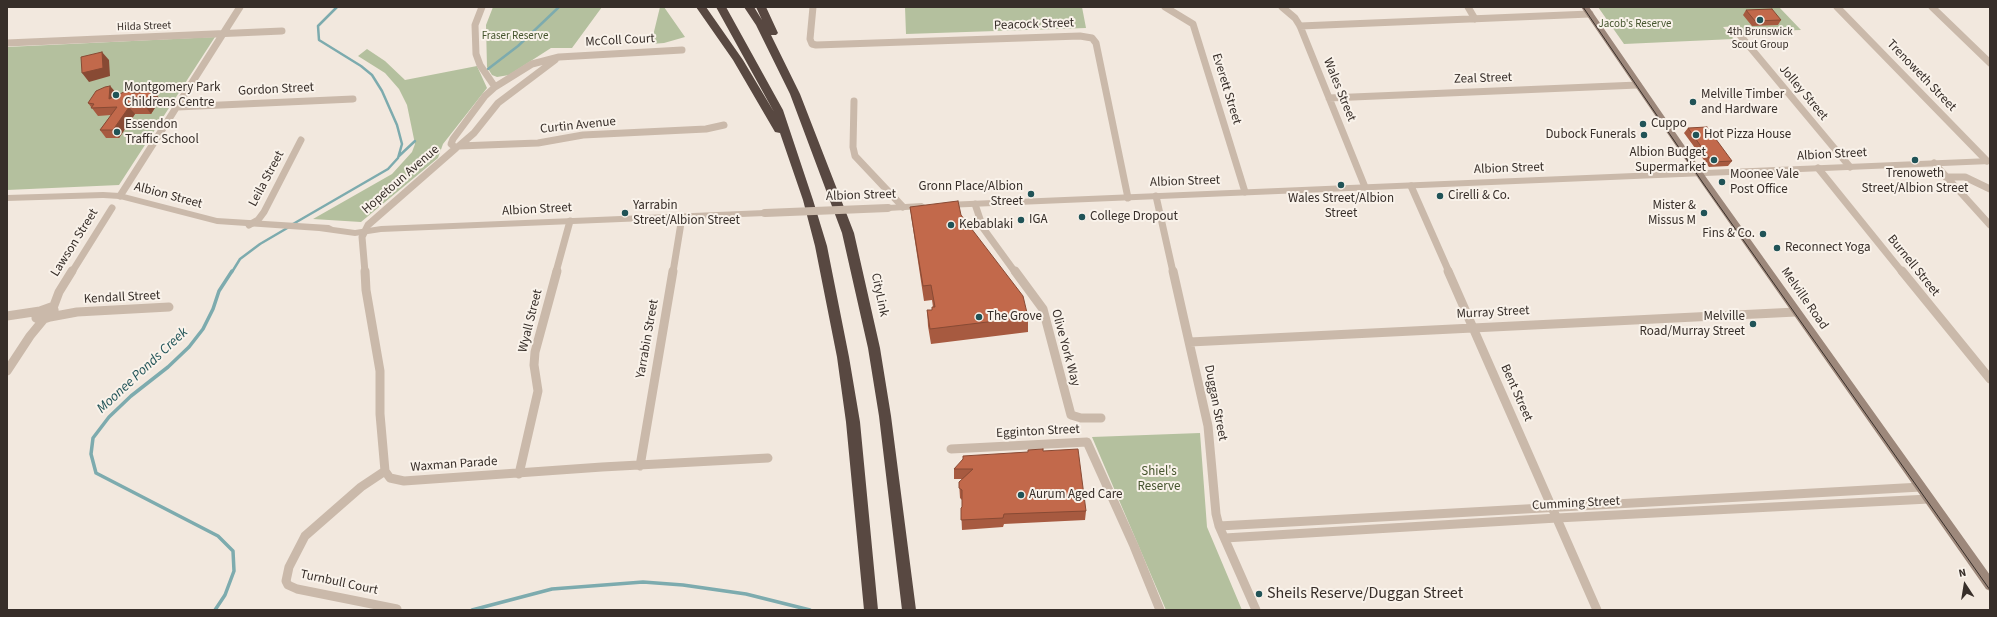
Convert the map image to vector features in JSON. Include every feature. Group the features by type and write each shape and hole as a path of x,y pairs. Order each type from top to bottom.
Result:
{"highway":[{"path":"701,7 738,60 792,153"},
{"path":"721,7 778,110 821,246 844,357 853,422 871,607"},
{"name":"CityLink","path":"749,7 764,32 795,94 848,233 860,279 874,348 885,416 909,610"},
{"path":"761,7 776,41 795,94"}],"main road":[{"name":"Melville Road","path":"1588,11 1796,312 1990,585"}],"street":[{"path":"120,196 240,7"},
{"path":"482,7 475,25 474,33 476,54 480,65 495,87"},
{"name":"Peacock Street","path":"813,7 810,39 812,44 821,46 1080,36 1092,38 1096,43 1128,198"},
{"name":"Everett Street","path":"1165,7 1193,24 1245,192"},
{"name":"Wales Street","path":"1282,7 1295,18 1300,26 1365,187"},
{"path":"1468,7 1475,18"},
{"name":"Trenoweth Street","path":"1837,7 1988,161"},
{"path":"1932,7 1990,63"},
{"path":"1300,26 1588,11"},
{"name":"Hilda Street","path":"7,43 282,31"},
{"name":"Jolley Street","path":"1739,34 1850,167"},
{"name":"McColl Court","path":"559,57 682,50"},
{"name":"Hopetoun Avenue","path":"458,147 451,144 453,139 485,96 495,87 532,64 559,57"},
{"name":"Hopetoun Avenue","path":"365,230 374,219 474,133 498,103 559,57"},
{"name":"Zeal Street","path":"1329,98 1638,85"},
{"name":"Gordon Street","path":"177,107 353,99"},
{"path":"854,101 853,147 855,156 903,207"},
{"name":"Curtin Avenue","path":"458,147 538,143 583,135 706,129 724,125"},
{"name":"Leila Street","path":"249,225 258,220 264,212 301,140"},
{"name":"Albion Street","path":"7,198 103,195 120,196 201,218 249,225 318,228 347,233 381,229 1988,161"},
{"path":"1934,163 1990,225"},
{"name":"Burnell Street","path":"1818,168 1990,379"},
{"path":"1946,177 1964,177 1990,189"},
{"name":"Bent Street","path":"1411,186 1597,610"},
{"name":"Duggan Street","path":"1156,196 1208,426 1215,504 1219,526 1256,610"},
{"name":"Olive York Way","path":"976,204 983,228 1043,309 1071,415 1081,418 1101,418"},
{"name":"Lawson Street","path":"7,371 112,208"},
{"name":"Yarrabin Street","path":"640,466 682,217"},
{"name":"Wyall Street","path":"519,474 538,391 534,365 535,352 570,221"},
{"path":"365,230 363,254 366,290 380,371 380,414 385,471"},
{"name":"Kendall Street","path":"11,316 169,307"},
{"name":"Murray Street","path":"1190,342 1796,312"},
{"name":"Egginton Street","path":"951,450 1087,442 1134,546 1160,610"},
{"name":"Waxman Parade","path":"385,471 390,478 404,481 768,458"},
{"name":"Turnbull Court","path":"385,471 361,487 305,536 289,568 286,580 288,584 297,589 397,609"},
{"name":"Cumming Street","path":"1219,526 1682,502 1921,487"},
{"path":"1788,496 1794,505"},
{"name":"Cumming Street","path":"1224,538 1557,518 1929,499"},
{"path":"1682,502 1687,511"},
{"path":"1455,514 1458,524"},
{"path":"1342,520 1345,530"}],"green space":[{"name":"Fraser Reserve","path":"493,7 602,7 572,48 551,48 509,75 497,77 492,75 487,67 486,25"},
{"path":"660,7 664,7 685,37 664,43 651,44"},
{"path":"905,7 1082,7 1086,28 906,34"},
{"name":"Jacob's Reserve","path":"1598,7 1779,7 1801,30 1743,32 1739,26 1723,27 1734,39 1624,44"},
{"path":"215,37 119,185 7,190 7,47"},
{"path":"367,49 385,61 405,80 477,66 487,88 443,144 438,158 361,222 313,219 392,174 412,152 415,144 407,105 399,89 385,73 358,56"},
{"name":"Shiel's Reserve","path":"1200,433 1207,527 1242,610 1166,610 1092,437"}],"building":[{"path":"1772,9 1781,20 1755,21 1746,10"},
{"path":"102,52 103,68 82,73 81,57"},
{"path":"110,86 109,99 126,91 131,91 132,93 155,92 145,106 129,107 113,130 100,130 117,107 91,108 94,104 88,103 96,91"},
{"path":"1707,127 1732,161 1712,162 1688,128"},
{"path":"958,201 961,215 1023,296 1028,317 930,329 927,310 932,310 932,307 935,307 931,285 923,286 910,207"},
{"name":"Aurum Aged Care","path":"1043,449 1043,451 1078,449 1086,511 1004,514 1003,518 961,520 962,490 959,488 959,482 973,469 954,469 963,459 963,456 1028,452 1028,450"}],"waterway":[{"name":"Moonee Ponds Creek","path":"293,224 388,169 398,158 402,144 397,125 382,91 372,75 361,66 319,40 318,26 337,7"},
{"path":"488,69 518,46 559,7"},
{"path":"399,156 415,141"},
{"name":"Moonee Ponds Creek","path":"232,272 240,259 260,244 289,227"},
{"name":"Moonee Ponds Creek","path":"215,610 225,595 234,571 233,551 218,536 96,473 91,454 93,438 109,417 131,396 168,367 189,347 203,329 213,309 219,291 232,271"},
{"name":"Moonee Ponds Creek","path":"472,610 552,589 643,582 683,585 746,594 810,610"}],"tram line":[{"path":"1583,7 1703,183 1990,590"}],"place":[{"name":"4th Brunswick Scout Group","path":"1760,20"},
{"name":"Montgomery Park Childrens Centre","path":"116,95"},
{"name":"Melville Timber and Hardware","path":"1693,102"},
{"name":"Cuppo","path":"1643,124"},
{"name":"Essendon Traffic School","path":"117,132"},
{"name":"Dubock Funerals","path":"1644,135"},
{"name":"Hot Pizza House","path":"1696,135"},
{"name":"Albion Budget Supermarket","path":"1714,160"},
{"name":"Trenoweth Street/Albion Street","path":"1915,160"},
{"name":"Moonee Vale Post Office","path":"1722,182"},
{"name":"Wales Street/Albion Street","path":"1341,185"},
{"name":"Gronn Place/Albion Street","path":"1031,194"},
{"name":"Cirelli & Co.","path":"1440,196"},
{"name":"Yarrabin Street/Albion Street","path":"625,213"},
{"name":"Mister & Missus M","path":"1704,213"},
{"name":"College Dropout","path":"1082,217"},
{"name":"IGA","path":"1021,220"},
{"name":"Kebablaki","path":"951,225"},
{"name":"Fins & Co.","path":"1763,234"},
{"name":"Reconnect Yoga","path":"1777,248"},
{"name":"The Grove","path":"979,317"},
{"name":"Melville Road/Murray Street","path":"1753,324"},
{"name":"Aurum Aged Care","path":"1021,495"},
{"name":"Sheils Reserve/Duggan Street","path":"1259,594"}]}
